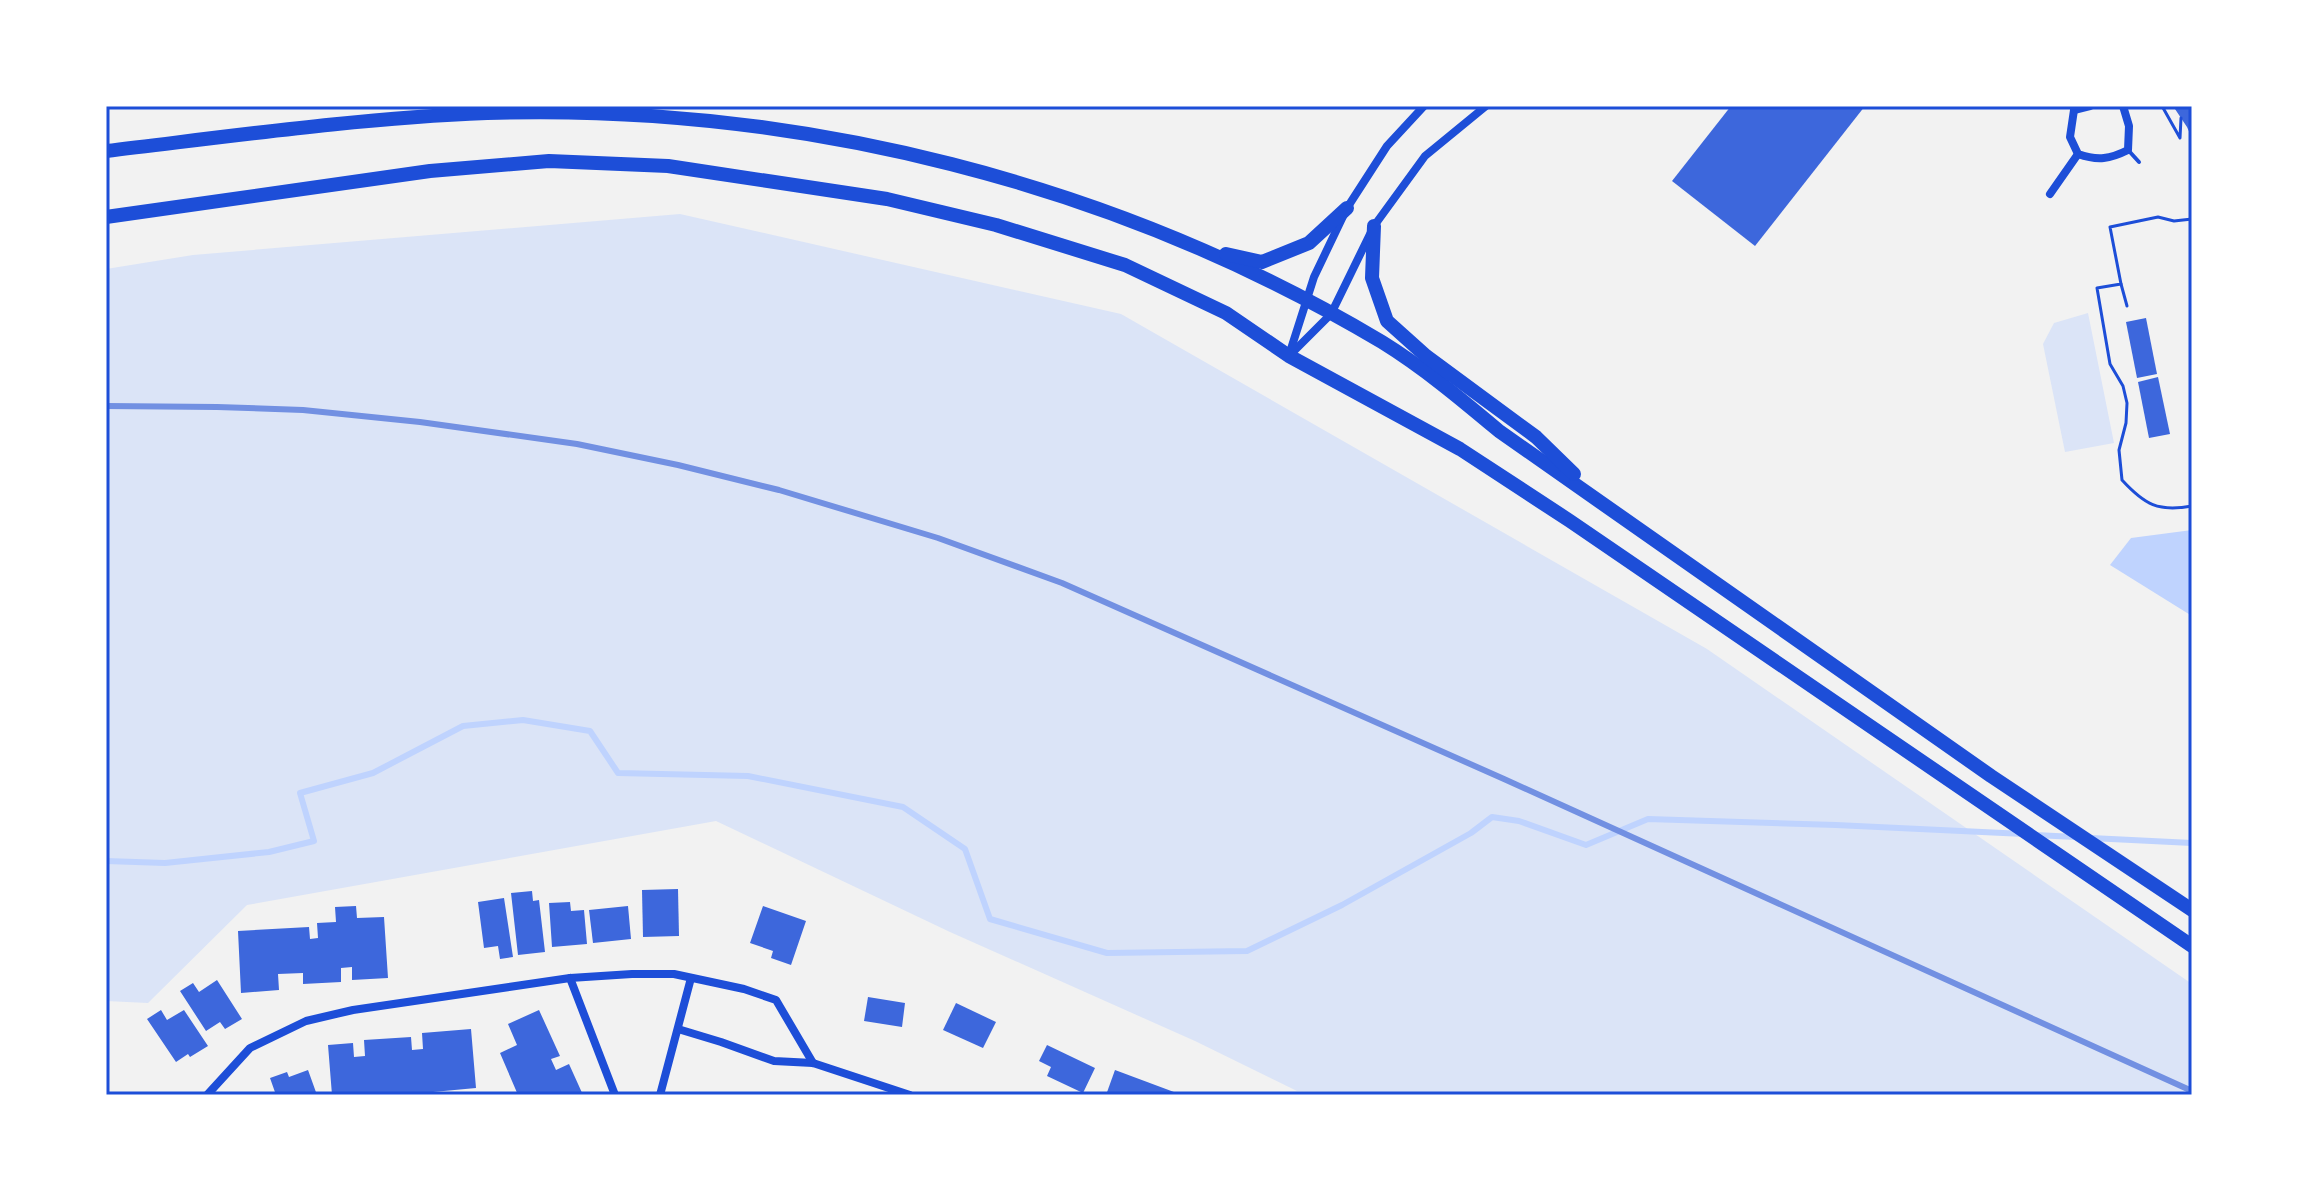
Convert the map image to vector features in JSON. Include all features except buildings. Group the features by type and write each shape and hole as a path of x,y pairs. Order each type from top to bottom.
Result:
{"main road":[{"path":"106,151 369,121 556,113 695,120 798,133 934,160 1067,199 1194,247 1306,298 1384,344 1439,381 1499,431 1991,776 2192,910"},
{"path":"106,217 430,171 549,161 668,166 887,199 996,225 1125,265 1226,313 1289,356 1460,449 2192,946"},
{"path":"1194,247 1262,262 1309,243 1347,208"},
{"path":"1374,226 1372,278 1387,321 1426,356 1536,437 1600,500"}],"street":[{"path":"1289,356 1331,314 1374,226 1425,156 1486,106"},
{"path":"2090,106 2071,108 2070,137 2078,154 2092,159 2112,158 2128,150 2129,126 2123,106"},
{"path":"1289,356 1314,277 1347,208 1387,146 1423,107"},
{"path":"2050,194 2078,154"},
{"path":"207,1095 250,1048 306,1021 353,1010 570,978 632,974 674,974 744,989 776,1000 813,1063"},
{"path":"570,978 615,1095"},
{"path":"660,1095 691,978"},
{"path":"678,1029 774,1061 813,1063 910,1095"}],"lane":[{"path":"2128,150 2139,162"}],"path":[{"path":"2162,106 2180,138 2181,118"},
{"path":"2127,306 2110,227 2158,217 2174,221 2192,219"},
{"path":"2121,284 2097,288 2110,364 2123,386 2127,403 2119,450 2122,480 2148,503 2171,510 2192,506"}],"shaded area":[{"path":"680,214 1121,314 1707,649 2192,984 2192,1095 1606,1095 1297,1091 716,821 247,905 148,1003 106,1001 106,269 193,255"},
{"path":"2088,313 2114,443 2065,452 2043,344 2054,323"}],"water":[{"path":"2192,530 2192,616 2110,565 2131,538"}],"waterway":[{"path":"106,861 165,863 269,852 314,841 300,793 373,773 463,726 523,720 590,731 618,773 748,776 903,807 965,849 990,919 1107,953 1247,951 1342,905 1471,833 1492,817 1519,821 1586,845 1648,819 2024,834"},
{"path":"2035,835 2076,837"},
{"path":"2091,838 2192,843"}],"railway":[{"path":"106,406 303,410 420,422 577,444 779,490 938,538 1062,583 1504,779 2192,1091"}]}
